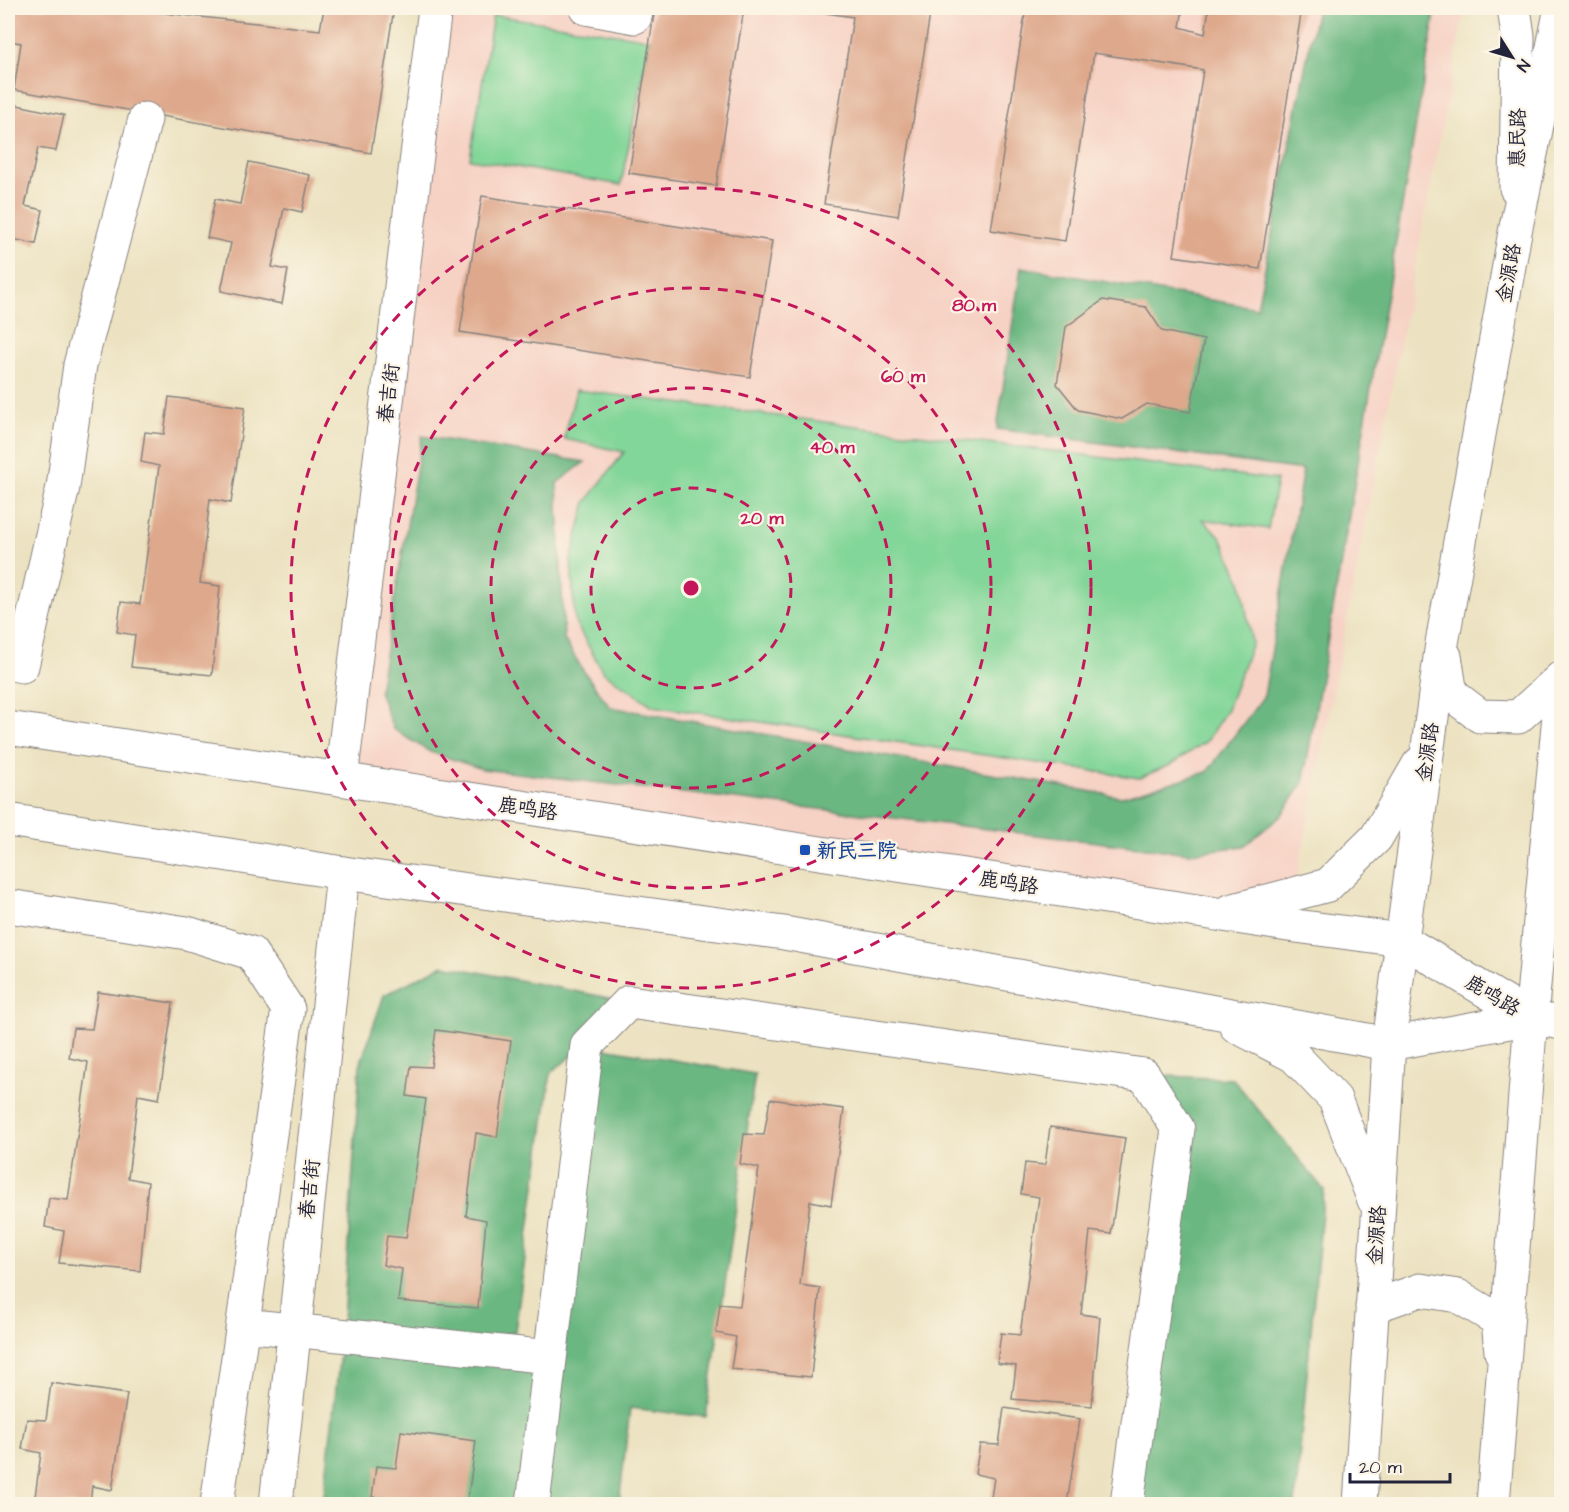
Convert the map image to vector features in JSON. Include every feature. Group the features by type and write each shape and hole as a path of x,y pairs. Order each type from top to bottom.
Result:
{"main road":[{"name":"春吉街","path":"341,779 435,8"},
{"path":"586,8 636,17 637,8"},
{"name":"惠民路","path":"1514,8 1518,36 1515,232"},
{"name":"金源路","path":"1360,1504 1389,1044 1427,749 1442,643 1515,232 1561,8"},
{"path":"8,663 21,666 63,487 80,365 145,119"},
{"path":"1442,643 1451,694 1480,716 1518,717 1562,677"},
{"path":"1493,1504 1503,1383 1546,1021 1562,682"},
{"name":"鹿鸣路","path":"8,728 1219,914 1402,940 1546,1021"},
{"path":"1219,914 1328,885 1376,838 1427,749"},
{"name":"鹿鸣路","path":"8,820 343,873 784,933 1389,1044 1546,1021"},
{"name":"春吉街","path":"276,1504 343,873"},
{"path":"8,906 187,933 251,953 288,1009 217,1504"},
{"path":"533,1504 587,1045 629,1002 1144,1075 1178,1129 1127,1504"},
{"path":"1205,1010 1294,1056 1335,1099 1378,1209"},
{"path":"1372,1307 1420,1290 1458,1296 1498,1320 1503,1383"},
{"path":"243,1325 550,1357"}],"shaded area":[{"path":"435,8 1465,8 1288,925 341,779"}],"green space":[{"path":"1317,8 1436,8 1303,784 1281,816 1244,846 1189,853 482,769 430,752 393,729 379,691 422,436 585,462 557,483 564,639 582,669 610,707 1122,797 1207,772 1264,696 1303,470 997,429 1021,267 1257,308"},
{"path":"493,15 650,39 621,185 470,159"},
{"path":"576,390 1277,480 1268,529 1202,519 1220,536 1241,581 1252,643 1227,709 1207,741 1170,765 1139,778 653,706 603,672 575,622 571,560 586,502 624,452 564,439"},
{"path":"443,965 629,1002 587,1045 755,1074 706,1417 630,1408 619,1504 323,1504 342,1335 360,1065 384,995","holes":["586,1046 550,1357 512,1352 551,1072"]},
{"path":"1144,1075 1233,1079 1324,1190 1295,1504 1127,1504 1178,1129"},
{"path":"1561,1384 1561,1504 1551,1504"}],"building":[{"path":"8,8 117,8 320,30 324,8 394,8 371,153 14,90 21,43 8,41"},
{"path":"655,8 744,8 716,186 629,173"},
{"path":"800,8 931,8 898,216 824,204 853,17"},
{"path":"1026,8 1183,8 1180,27 1205,34 1209,8 1302,8 1260,269 1174,256 1203,70 1094,53 1065,241 991,230"},
{"path":"8,103 64,115 56,151 38,148 25,206 43,210 36,244 8,238"},
{"path":"249,162 310,175 302,212 284,208 272,267 288,270 282,304 221,291 231,243 207,238 215,199 240,204"},
{"path":"482,196 772,241 750,377 460,332"},
{"path":"1103,300 1146,307 1162,331 1204,340 1190,412 1147,404 1122,419 1078,410 1057,384 1066,327"},
{"path":"169,397 245,407 231,503 210,499 200,583 220,586 212,675 131,667 135,635 117,632 121,602 140,604 159,466 141,462 145,432 164,434"},
{"path":"98,992 173,1003 159,1099 138,1095 128,1178 148,1182 140,1271 59,1263 64,1231 45,1227 49,1198 68,1200 88,1062 69,1058 73,1028 92,1029"},
{"path":"436,1030 511,1041 497,1137 476,1133 466,1216 486,1220 478,1308 398,1301 402,1269 383,1265 387,1236 406,1238 426,1099 407,1096 411,1066 431,1067"},
{"path":"770,1099 844,1109 831,1205 810,1201 800,1285 820,1288 811,1377 731,1369 736,1337 716,1333 720,1304 740,1306 759,1168 740,1164 744,1134 764,1135"},
{"path":"1050,1127 1125,1138 1111,1234 1090,1231 1081,1314 1100,1317 1092,1406 1012,1399 1016,1366 997,1363 1001,1333 1020,1335 1039,1197 1021,1194 1025,1163 1045,1165"},
{"path":"51,1383 127,1394 112,1490 92,1486 90,1504 34,1504 41,1453 22,1449 27,1419 46,1420"},
{"path":"1004,1408 1080,1419 1067,1504 990,1504 994,1478 975,1474 980,1444 999,1445"},
{"path":"401,1431 476,1441 467,1504 390,1504 391,1500 372,1497 376,1466 396,1468"}],"place":[{"name":"新民三院","path":"805,850"}]}
